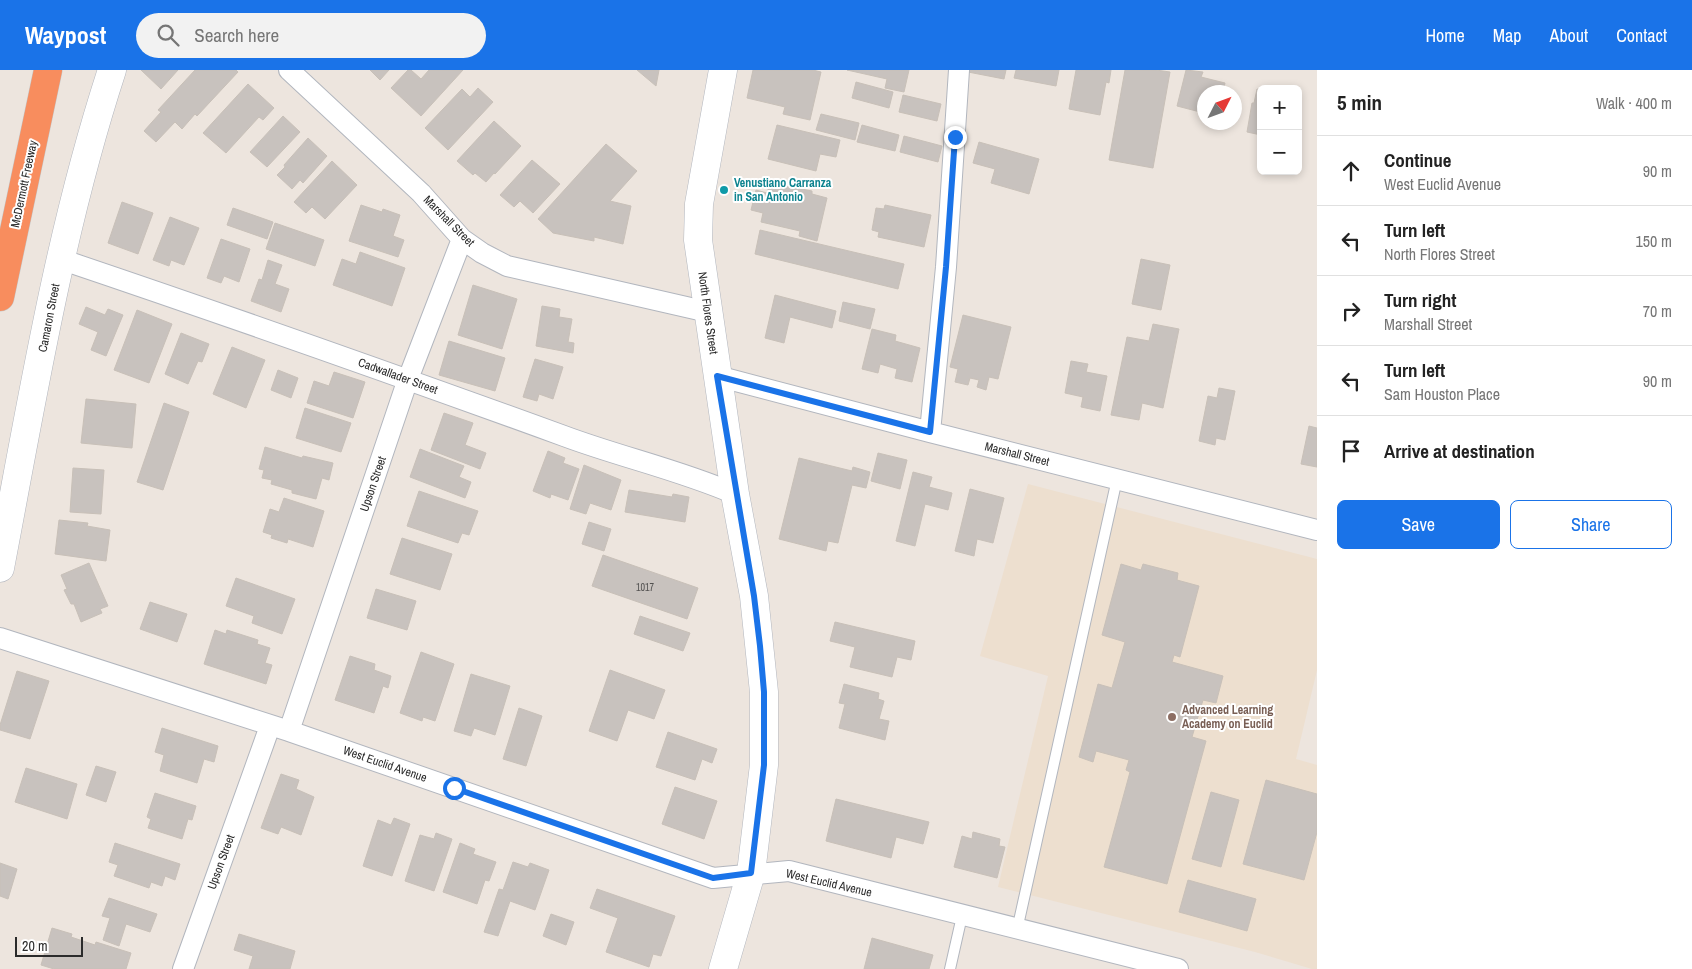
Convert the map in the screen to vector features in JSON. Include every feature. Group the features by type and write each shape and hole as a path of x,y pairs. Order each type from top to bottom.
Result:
{"highway":[{"name":"McDermott Freeway","path":"0,297 48,70"}],"main road":[{"name":"Camaron Street","path":"0,568 60,259 94,125 112,70"},
{"name":"North Flores Street","path":"723,70 699,204 698,240 735,494 754,596 764,692 764,765 751,873 723,969"}],"street":[{"name":"Marshall Street","path":"289,70 421,193 462,238 482,253 507,266 708,312"},
{"path":"930,432 946,267 959,70"},
{"name":"Upson Street","path":"289,731 408,379 462,238"},
{"name":"Cadwallader Street","path":"60,259 408,379 596,448 707,482 735,494"},
{"name":"Marshall Street","path":"717,376 1317,530"},
{"name":"West Euclid Avenue","path":"0,638 289,731 713,878 789,871 1017,930 1178,969"},
{"name":"Upson Street","path":"183,969 270,726"}],"lane":[{"path":"1017,930 1117,479"},
{"path":"950,969 962,916"}],"shaded area":[{"name":"Advanced Learning Academy on Euclid","path":"1028,484 1317,559 1317,670 1296,759 1317,765 1317,969 998,887 1048,676 980,656"}],"building":[{"path":"141,70 178,70 161,89"},
{"path":"195,70 236,70 238,72 197,116 195,114 182,129 175,122 156,142 144,131 161,112 158,110"},
{"path":"370,70 389,70 380,80"},
{"path":"408,70 411,70 421,79 429,70 463,70 421,116 391,88"},
{"path":"637,70 659,70 656,86"},
{"path":"753,70 813,70 821,72 810,120 783,114 785,107 747,98"},
{"path":"847,70 909,70 904,92 885,88 887,79"},
{"path":"969,70 1006,70 1004,79 968,72"},
{"path":"1016,70 1059,70 1056,86 1014,78"},
{"path":"1076,70 1111,70 1109,83 1106,82 1100,115 1069,109"},
{"path":"1125,70 1170,72 1153,168 1109,160"},
{"path":"1186,70 1203,72 1201,77 1225,83 1225,85 1197,85 1197,111 1177,106"},
{"path":"856,82 893,92 889,108 852,98"},
{"path":"248,84 274,108 263,120 259,117 226,153 203,133"},
{"path":"478,88 493,102 448,150 425,128 462,89 470,97"},
{"path":"1257,89 1257,134 1247,132 1252,103 1254,103"},
{"path":"903,95 941,104 937,121 899,112"},
{"path":"821,114 859,123 855,140 816,130"},
{"path":"283,116 300,132 267,167 250,152"},
{"path":"494,121 521,146 486,182 475,173 473,175 457,161"},
{"path":"777,125 840,140 836,157 820,154 816,171 768,159"},
{"path":"862,125 899,135 895,151 857,142"},
{"path":"904,136 942,146 938,162 900,152"},
{"path":"308,138 327,156 303,183 300,180 292,189 277,175"},
{"path":"979,142 1039,159 1029,194 991,183 995,169 973,163"},
{"path":"606,144 637,171 610,201 631,206 623,244 594,237 594,241 553,233 538,219"},
{"path":"532,160 560,184 533,213 520,201 514,207 500,195"},
{"path":"332,161 357,185 325,219 312,207 306,213 294,202"},
{"path":"770,183 812,191 812,194 827,198 817,241 799,236 800,231 761,222 763,213 751,210 756,190 767,193"},
{"path":"122,202 153,213 138,254 108,243"},
{"path":"361,205 382,212 383,209 400,215 393,236 404,240 398,257 349,241"},
{"path":"885,205 931,215 924,247 878,237 879,232 872,230 876,208 884,209"},
{"path":"233,208 273,222 267,239 227,225"},
{"path":"170,217 199,228 184,265 171,260 169,266 153,260"},
{"path":"275,223 324,240 315,266 266,249"},
{"path":"760,230 904,264 898,289 755,254"},
{"path":"221,239 250,249 239,282 224,276 221,283 207,278"},
{"path":"360,252 405,268 392,306 333,285 342,259 356,264"},
{"path":"1141,259 1170,265 1161,310 1132,304"},
{"path":"268,260 282,265 275,284 289,289 281,312 251,301 259,279 262,280"},
{"path":"473,285 517,299 502,349 458,335"},
{"path":"775,295 836,311 832,328 790,317 784,343 765,338"},
{"path":"843,302 875,309 870,329 839,321"},
{"path":"542,306 560,309 559,317 572,319 568,342 574,343 573,353 536,346"},
{"path":"86,307 105,315 108,309 123,315 106,356 91,350 98,332 79,324"},
{"path":"137,310 172,324 149,383 114,370"},
{"path":"963,315 1011,327 998,379 989,377 986,390 977,387 979,380 970,378 968,385 955,382 958,369 950,367"},
{"path":"1153,324 1179,329 1163,408 1142,403 1139,420 1111,415 1127,337 1149,341"},
{"path":"872,329 896,335 895,341 920,348 912,382 895,378 897,369 880,364 878,373 862,369"},
{"path":"181,333 209,344 202,362 198,361 188,384 165,374"},
{"path":"449,341 505,358 495,391 439,375"},
{"path":"232,347 265,360 246,408 213,394"},
{"path":"535,359 563,367 553,399 539,394 537,401 523,397"},
{"path":"1071,361 1088,364 1086,372 1107,376 1100,411 1081,407 1083,397 1065,393"},
{"path":"278,370 298,378 291,398 271,390"},
{"path":"334,372 365,382 353,418 307,403 314,381 329,386"},
{"path":"1219,388 1235,391 1225,440 1216,438 1215,445 1199,441 1208,396 1217,398"},
{"path":"86,399 136,404 132,448 81,443"},
{"path":"164,403 189,412 163,490 137,482"},
{"path":"305,408 351,423 341,452 296,438"},
{"path":"444,413 473,423 465,445 486,453 480,469 431,450"},
{"path":"1309,426 1317,428 1317,467 1301,464"},
{"path":"265,447 302,458 303,456 333,463 329,480 322,478 316,499 292,493 292,490 271,484 272,480 262,478 264,470 259,469"},
{"path":"420,449 464,466 459,477 471,482 465,498 410,477"},
{"path":"548,451 565,458 563,463 579,469 568,500 551,494 550,498 533,491"},
{"path":"878,453 907,460 900,489 871,481"},
{"path":"799,458 852,471 853,467 870,472 866,488 852,485 838,543 828,541 826,551 779,539"},
{"path":"584,465 621,480 611,510 590,503 586,514 570,509"},
{"path":"73,468 104,470 101,514 70,512"},
{"path":"913,472 932,477 929,487 952,493 948,510 925,504 915,546 896,541"},
{"path":"970,489 1004,498 993,543 977,539 974,556 955,551"},
{"path":"629,490 672,497 673,494 689,497 685,522 625,512"},
{"path":"419,491 478,511 469,535 462,533 458,543 407,526"},
{"path":"284,498 324,511 313,547 288,539 287,543 271,538 272,535 263,532 270,509 279,512"},
{"path":"59,520 88,523 87,526 110,530 106,561 55,554"},
{"path":"589,522 611,529 604,551 582,544"},
{"path":"402,538 452,554 440,590 390,574"},
{"path":"603,555 698,588 687,619 592,586"},
{"path":"89,563 108,606 100,609 102,613 81,622 74,604 71,604 64,590 67,589 61,575"},
{"path":"1121,564 1141,570 1143,564 1178,573 1177,580 1199,586 1180,657 1174,655 1172,662 1223,676 1216,703 1203,700 1192,737 1206,741 1167,884 1104,867 1130,772 1126,770 1129,760 1096,751 1093,762 1079,757 1098,684 1112,688 1125,642 1102,635"},
{"path":"236,578 295,599 282,634 252,623 254,616 226,606"},
{"path":"376,589 416,601 407,630 367,618"},
{"path":"150,602 187,614 177,642 140,629"},
{"path":"640,616 690,633 683,651 634,634"},
{"path":"835,622 915,641 911,660 897,657 892,677 850,667 855,647 830,641"},
{"path":"215,630 226,634 227,630 258,640 257,644 270,648 265,663 272,665 266,684 204,664"},
{"path":"421,652 454,664 435,721 423,717 422,721 400,713"},
{"path":"350,656 375,664 374,670 391,676 388,688 383,686 374,713 335,700"},
{"path":"610,670 665,690 654,719 628,710 617,741 589,731"},
{"path":"17,671 49,681 30,739 0,730"},
{"path":"471,674 510,686 495,735 474,728 471,736 454,731"},
{"path":"844,684 879,693 878,699 884,701 879,719 889,721 885,740 839,728 845,704 839,703"},
{"path":"519,708 542,716 526,766 503,759"},
{"path":"162,728 218,746 214,762 204,759 197,783 160,771 164,755 155,752"},
{"path":"668,732 717,749 712,763 702,759 695,780 656,767"},
{"path":"96,766 116,772 106,802 86,795"},
{"path":"26,768 77,784 67,819 15,802"},
{"path":"281,774 299,780 296,789 314,797 301,835 281,827 278,834 261,828"},
{"path":"1266,780 1317,794 1317,832 1304,880 1243,864"},
{"path":"675,787 717,801 704,839 662,824"},
{"path":"1211,792 1239,800 1221,867 1192,859"},
{"path":"155,793 196,806 192,820 188,819 182,839 148,828 151,819 147,817"},
{"path":"836,799 929,822 923,844 896,837 891,858 826,841"},
{"path":"394,818 410,824 392,876 363,866 378,820 391,825"},
{"path":"973,832 1000,839 999,846 1005,847 997,878 954,867 962,836 972,839"},
{"path":"436,833 452,839 434,891 405,881 420,835 434,839"},
{"path":"115,843 180,864 175,880 165,876 162,886 151,882 149,888 114,876 118,865 109,862"},
{"path":"460,843 475,849 473,854 496,862 489,881 485,880 477,904 443,892"},
{"path":"513,862 528,867 530,863 549,870 535,910 510,901 498,936 484,932 499,889 503,890"},
{"path":"0,863 17,869 8,899 0,896"},
{"path":"1188,880 1256,899 1247,931 1179,912"},
{"path":"597,889 675,916 661,956 653,954 649,967 606,952 618,918 590,908"},
{"path":"109,898 157,914 150,932 126,924 119,946 103,940 110,918 102,916"},
{"path":"551,914 574,922 566,945 543,936"},
{"path":"52,928 72,934 71,937 95,945 96,942 131,953 126,969 54,969 41,965"},
{"path":"239,934 295,951 290,969 249,969 253,956 234,950"},
{"path":"872,938 933,955 929,969 864,969"}],"place":[{"name":"Venustiano Carranza in San Antonio","path":"724,190"},
{"name":"Advanced Learning Academy on Euclid","path":"1172,717"}],"route":[{"path":"454,788 713,878 751,873 764,765 764,692 754,596 735,494 717,376 930,432 946,267 955,137"}]}
